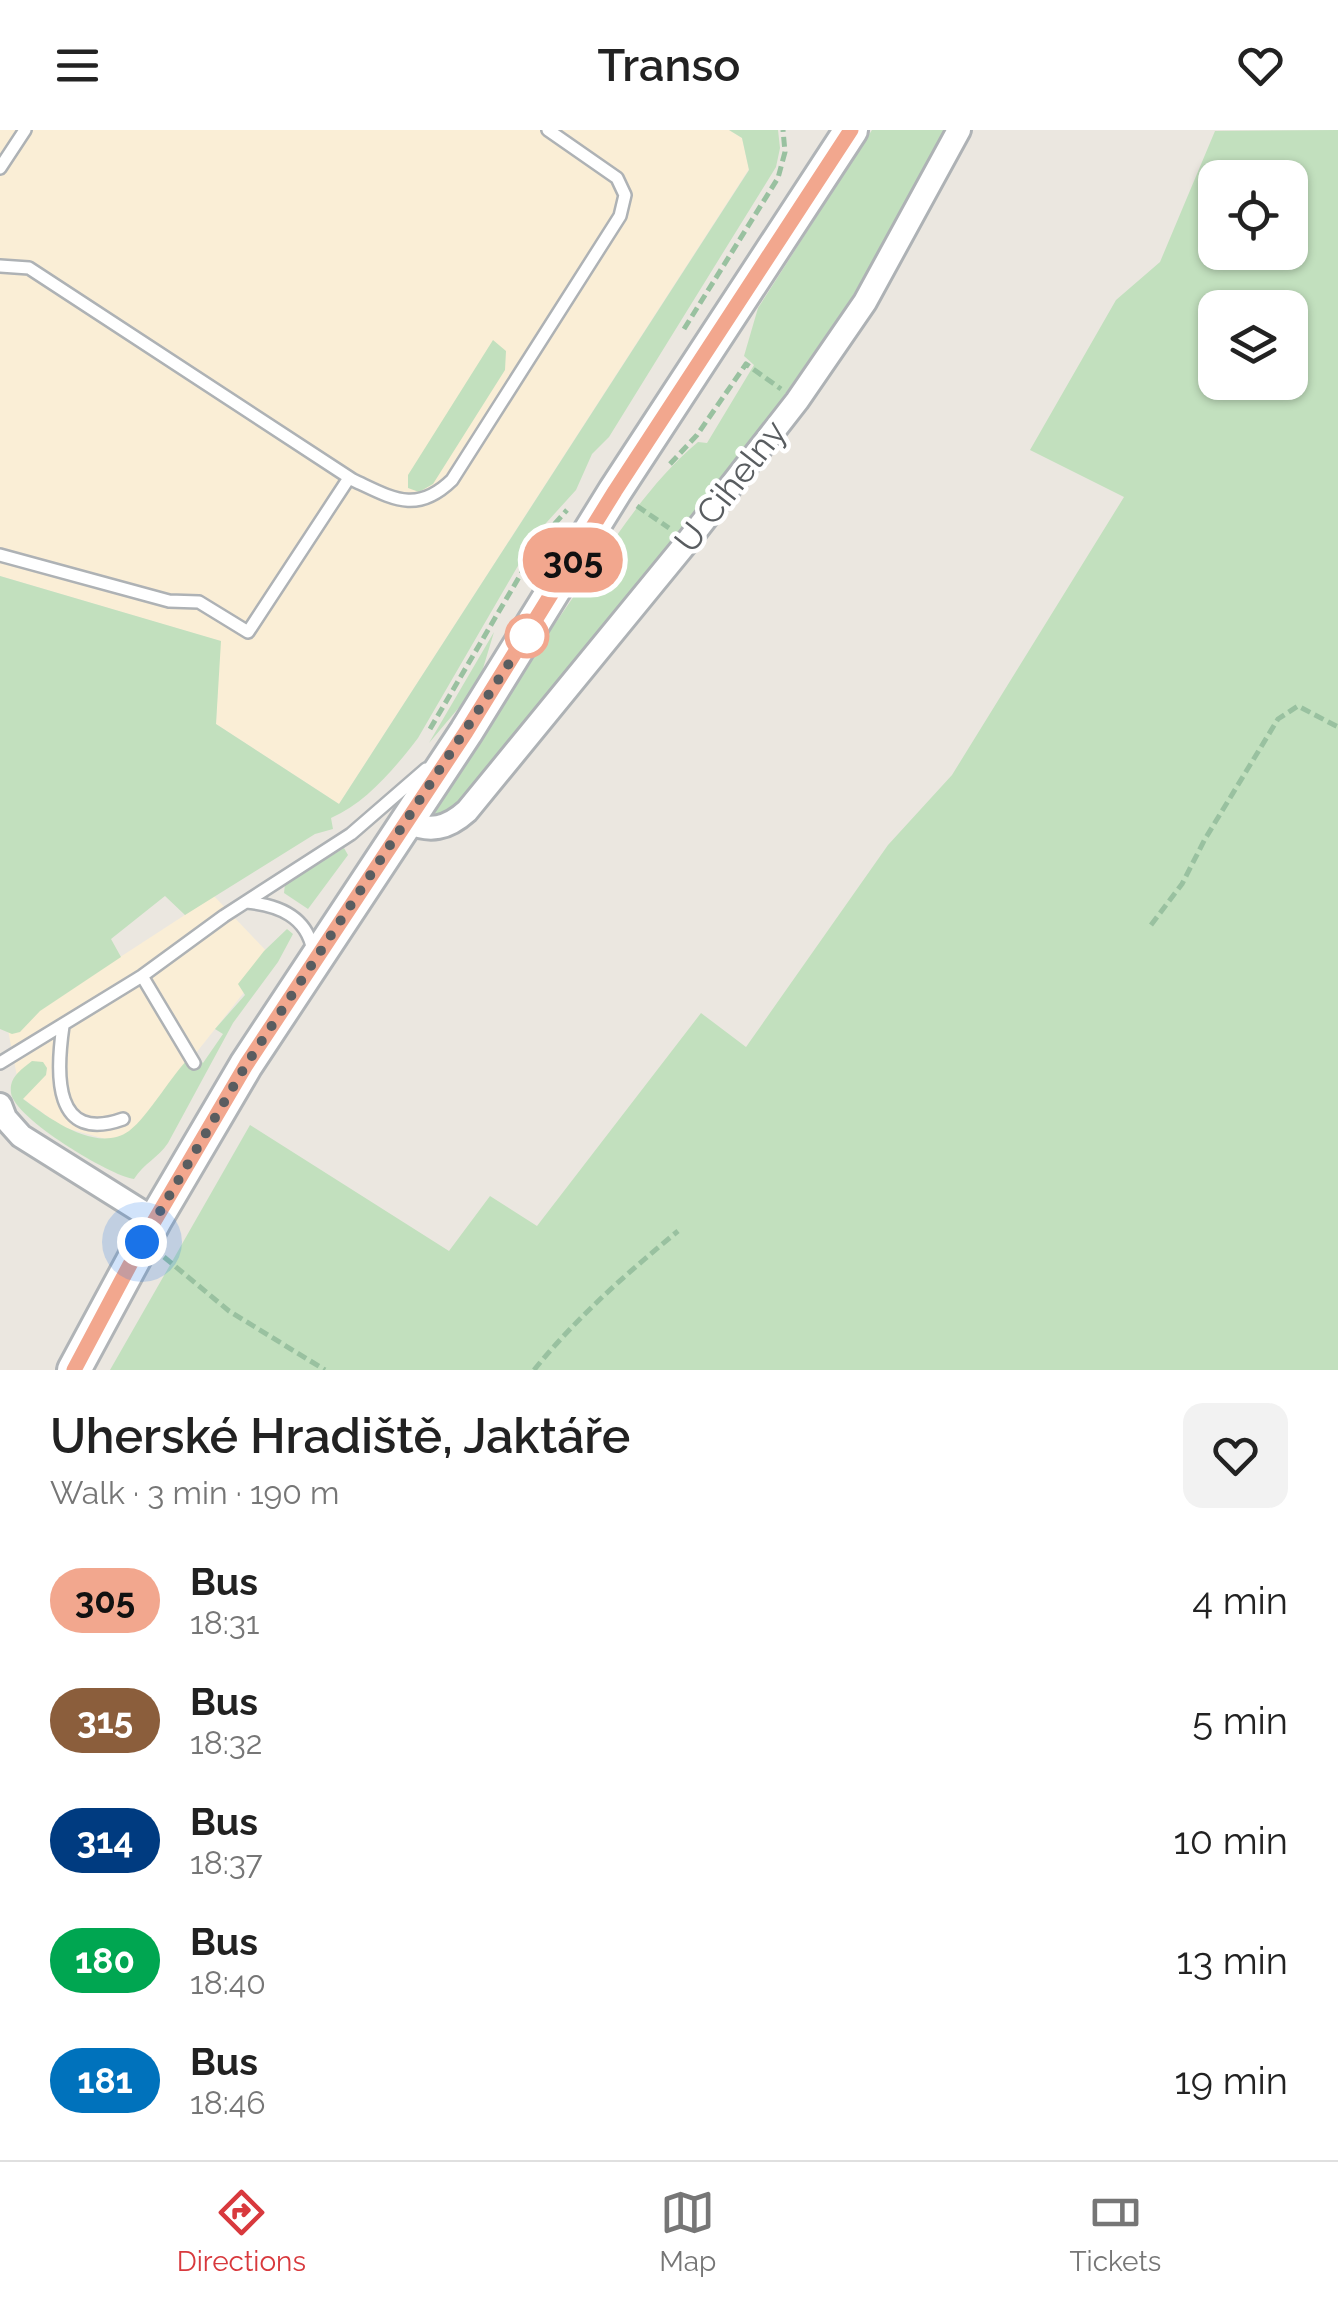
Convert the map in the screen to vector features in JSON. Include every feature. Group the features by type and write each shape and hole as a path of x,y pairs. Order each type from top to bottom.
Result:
{"main road":[{"path":"74,1370 148,1231 225,1100 851,130"}],"street":[{"name":"U Cihelny","path":"406,822 421,828 439,828 467,812 676,556 797,401 865,302 960,130"},
{"path":"0,1106 20,1136 148,1231"}],"lane":[{"path":"0,168 25,130"},
{"path":"0,266 29,268 349,478 405,502 418,502 440,492 452,480 620,216 625,195 617,178 548,130"},
{"path":"0,555 170,601 199,602 248,632 349,478"},
{"path":"0,1063 142,976 350,834 466,732"},
{"path":"246,902 288,912 304,928 314,960"},
{"path":"142,976 194,1062"},
{"path":"63,1026 59,1086 72,1114 90,1126 103,1126 123,1118"}],"path":[{"path":"659,476 696,435 746,364 797,401"},
{"path":"1151,925 1182,884 1205,838 1278,719 1298,706 1338,727"},
{"path":"148,1231 229,1311 325,1370"},
{"path":"534,1370 565,1331 678,1231"}],"shaded area":[{"path":"0,130 729,130 742,138 749,169 339,804 216,724 220,641 0,576"},
{"path":"214,896 272,957 124,1144 62,1127 21,1097 8,1030"}],"green space":[{"path":"729,130 778,130 776,167 609,437 592,454 576,490 537,533 418,738 390,773 368,794 331,818 333,829 315,834 185,915 165,896 111,939 121,957 40,1011 20,1032 12,1034 0,1029 0,576 221,641 216,724 339,804 749,170 742,138"},
{"path":"872,130 949,130 852,297 746,451 454,816 437,819 432,813 619,532 669,470 698,442 707,443 754,365 744,356 758,308"},
{"path":"1338,130 1338,1370 110,1370 250,1125 449,1251 490,1196 537,1226 701,1013 746,1047 888,845 952,775 1124,497 1030,450 1116,300 1160,262 1198,171 1198,270 1308,270 1308,160 1203,160 1215,131"},
{"path":"493,340 506,351 505,370 433,484 419,492 408,488 408,475"},
{"path":"494,632 478,685 429,743"},
{"path":"344,848 348,855 308,909 284,893 285,884"},
{"path":"287,929 293,934 278,962 233,1023 168,1143 134,1179 105,1168 65,1144 16,1104 11,1093 14,1078 32,1061 43,1062 46,1075 23,1099 59,1124 88,1136 116,1137 129,1131 194,1053 203,1063 223,1034 215,1029 245,995 238,984"}],"bus line":[{"name":"305","path":"74,1370 142,1242 246,1065 466,732 615,491 851,130"}],"route":[{"path":"142,1242 246,1065 527,636"}]}
